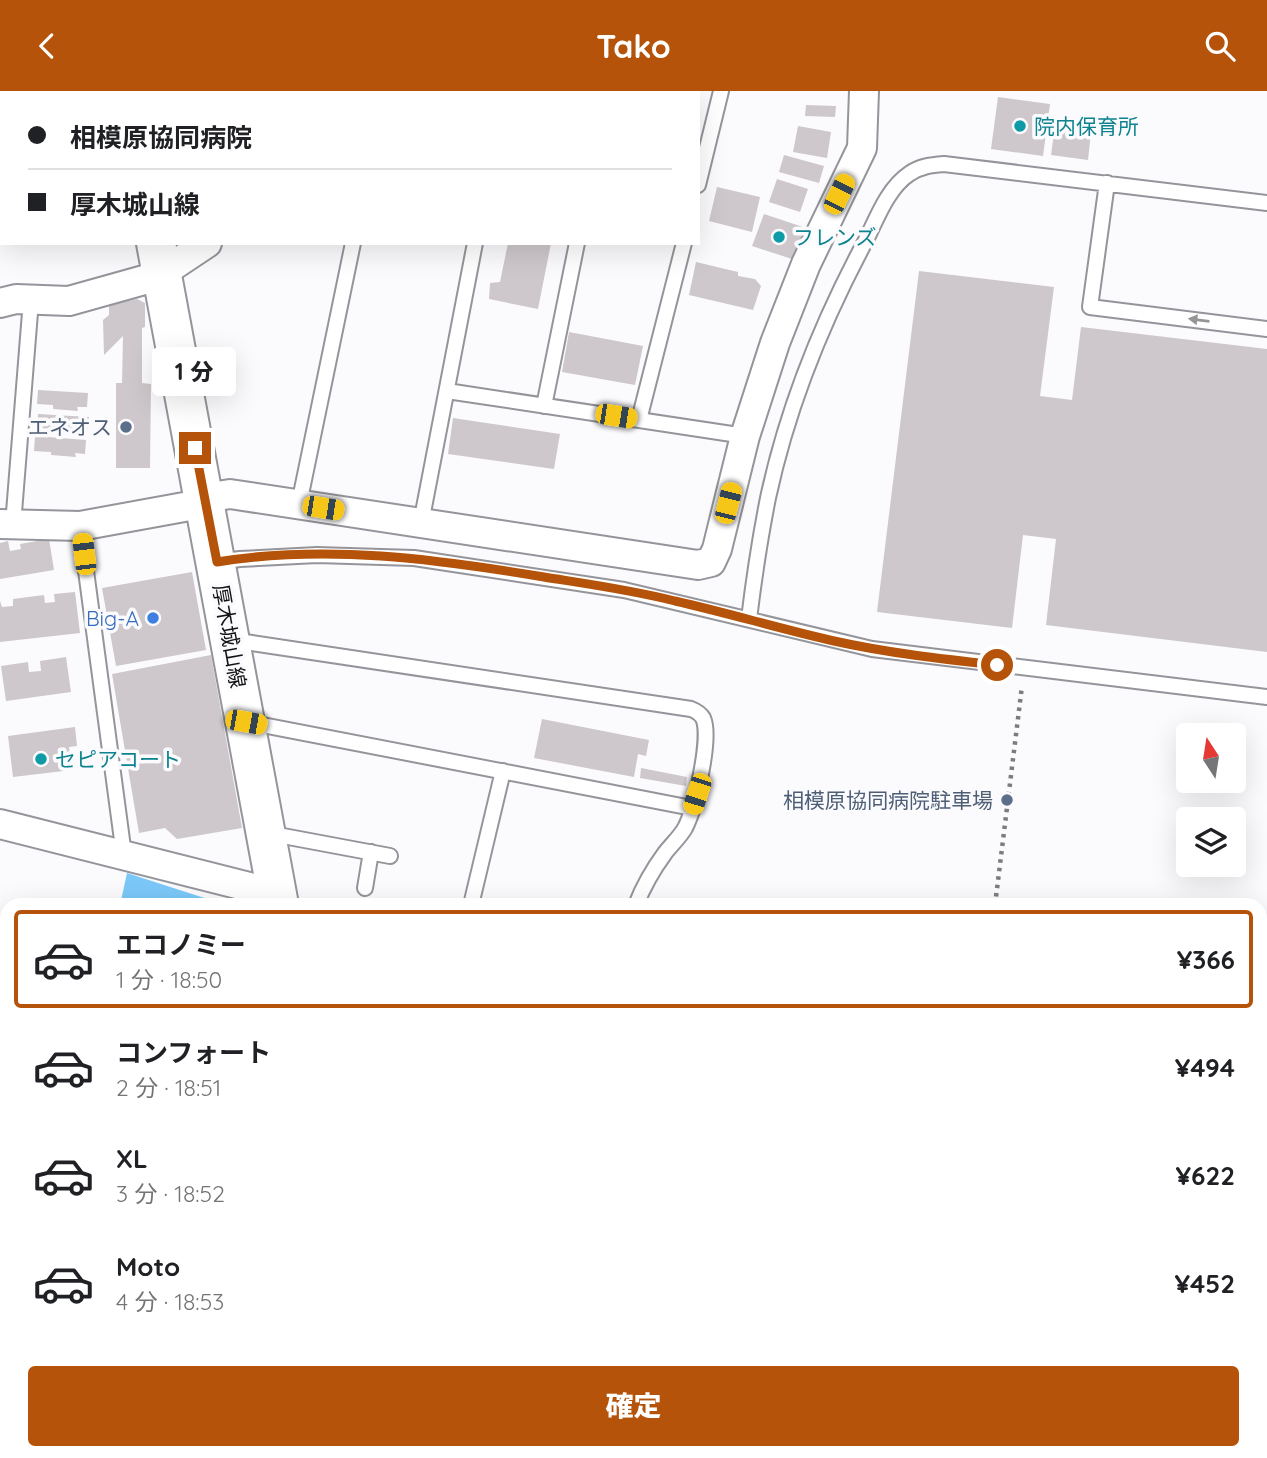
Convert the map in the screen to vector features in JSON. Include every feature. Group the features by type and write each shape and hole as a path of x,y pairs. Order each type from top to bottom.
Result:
{"main road":[{"name":"厚木城山線","path":"159,258 279,898"}],"street":[{"path":"7,525 80,526 230,494 698,565 711,562 717,549 745,436 775,343 806,264 862,148 864,91"},
{"path":"0,303 16,299 69,301 159,258 200,245"},
{"path":"0,824 124,855 275,898"}],"lane":[{"path":"700,177 721,91"},
{"path":"749,619 757,554 769,495 801,387 825,323 847,276 898,183 910,172 926,166 944,164 1267,203"},
{"path":"1107,183 1090,307 1267,329"},
{"path":"299,504 353,245"},
{"path":"421,523 475,245"},
{"path":"544,406 577,245"},
{"path":"639,420 683,245"},
{"path":"7,525 31,300"},
{"path":"447,391 745,436"},
{"path":"80,526 124,855"},
{"path":"217,562 317,555 414,558 624,590 831,641 916,656 1267,698"},
{"path":"231,640 691,709 699,713 704,719 705,730 701,778 685,830 664,855 640,898"},
{"path":"246,722 692,808"},
{"path":"473,898 503,771"},
{"path":"266,832 390,856"},
{"path":"365,888 371,852"}],"path":[{"path":"996,898 1022,681"}],"water":[{"path":"127,873 204,898 122,898"}],"building":[{"name":"院内保育所","path":"998,97 1050,104 1043,156 991,149"},
{"path":"806,105 836,106 835,117 805,116"},
{"path":"1056,118 1092,123 1088,160 1051,155"},
{"path":"798,126 831,132 827,158 793,152"},
{"path":"784,155 824,166 819,183 779,172"},
{"path":"777,179 808,189 800,212 769,202"},
{"path":"717,187 760,197 752,232 709,221"},
{"name":"フレンズ","path":"764,214 806,228 795,260 752,246"},
{"path":"508,245 551,245 538,309 489,299 490,283 500,282"},
{"path":"696,262 755,279 761,286 753,310 689,295"},
{"path":"919,271 1054,287 1040,396 1072,400 1081,327 1267,349 1267,652 1046,625 1056,539 1023,535 1012,628 877,612"},
{"path":"137,299 145,303 142,383 151,384 150,468 116,468 116,383 122,383 123,336 104,355 103,320 109,315 109,305"},
{"path":"569,332 643,346 635,385 562,372"},
{"path":"38,390 88,393 87,407 77,407 78,411 53,409 53,405 37,404"},
{"path":"38,414 89,417 87,431 77,430 78,434 53,433 53,429 37,428"},
{"path":"453,418 560,434 554,469 448,454"},
{"path":"35,436 86,440 85,454 75,453 76,457 34,451"},
{"path":"49,539 54,570 0,579 0,543 8,541 10,551 21,549 20,544"},
{"path":"192,572 206,650 116,666 102,588"},
{"path":"75,592 80,633 0,642 0,601 2,607 13,606 13,599 44,595 45,603 55,602 54,594"},
{"path":"211,655 242,828 177,839 165,828 139,833 112,674"},
{"path":"66,657 71,692 6,701 1,666 28,662 29,672 41,671 40,661"},
{"path":"542,719 649,740 646,756 638,754 634,777 534,758"},
{"name":"セピアコート","path":"75,727 77,746 69,747 72,770 13,777 8,736"},
{"path":"641,768 687,777 686,786 640,778"}],"place":[{"name":"院内保育所","path":"1020,126"},
{"name":"フレンズ","path":"779,237"},
{"name":"エネオス","path":"126,427"},
{"name":"Big-A","path":"153,618"},
{"name":"セピアコート","path":"41,759"},
{"name":"相模原協同病院駐車場","path":"1007,800"}],"route":[{"path":"195,448 217,562 317,555 414,558 624,590 852,645 916,656 997,665"}]}
